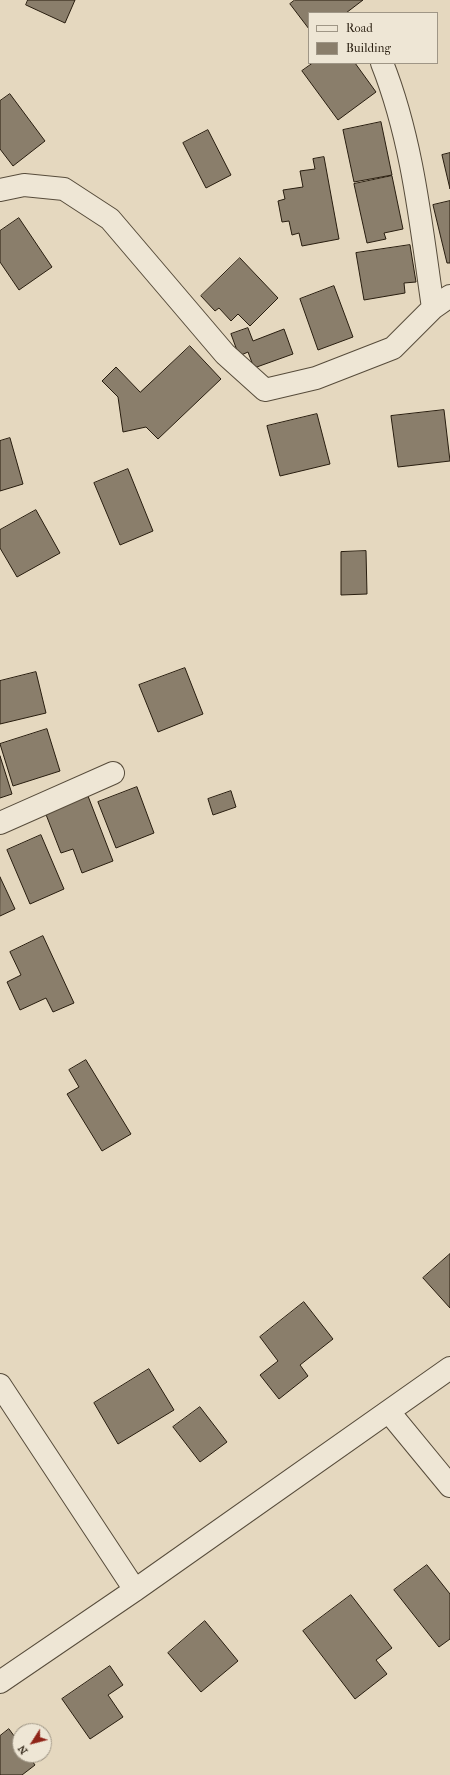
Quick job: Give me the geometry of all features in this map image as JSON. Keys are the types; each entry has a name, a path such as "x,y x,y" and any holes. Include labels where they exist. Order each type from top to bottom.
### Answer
{"street":[{"path":"0,190 24,185 64,189 110,219 225,354 266,390 316,378 394,348 442,302 409,153 390,84 382,64"},
{"path":"0,822 113,773"},
{"path":"0,1682 135,1590 450,1368"},
{"path":"0,1385 135,1590"},
{"path":"389,1412 450,1486"}],"building":[{"path":"28,0 75,0 65,23 26,5"},
{"path":"295,0 363,0 347,12 308,12 308,28 290,4"},
{"path":"312,64 356,64 376,92 338,120 302,71"},
{"path":"10,94 45,141 13,166 0,149 0,101"},
{"path":"381,122 392,175 354,182 343,130"},
{"path":"208,130 231,175 206,188 183,143"},
{"path":"450,153 450,189 442,155"},
{"path":"324,157 339,239 302,246 299,233 292,235 289,221 282,222 278,201 285,199 283,190 303,187 300,171 315,169 313,159"},
{"path":"392,176 403,229 384,233 386,239 367,243 354,184"},
{"path":"450,201 450,263 447,263 433,205"},
{"path":"19,218 52,267 19,290 0,262 0,231"},
{"path":"410,245 416,282 404,283 405,293 364,300 356,253"},
{"path":"240,258 278,298 250,326 238,314 231,321 219,308 215,311 201,296"},
{"path":"334,286 353,337 318,350 300,299"},
{"path":"248,328 253,341 284,329 293,354 254,368 248,352 239,356 231,334"},
{"path":"190,346 221,379 158,439 146,427 123,432 118,397 102,381 116,367 140,392"},
{"path":"444,410 450,461 398,467 391,416"},
{"path":"317,414 330,464 280,476 267,426"},
{"path":"10,438 23,484 0,491 0,441"},
{"path":"128,469 153,531 120,545 94,483"},
{"path":"36,510 60,553 17,577 0,548 0,530"},
{"path":"366,551 367,594 341,595 341,552"},
{"path":"185,668 203,714 158,732 139,685"},
{"path":"36,672 46,713 0,724 0,681"},
{"path":"47,729 60,771 13,786 0,744"},
{"path":"0,756 12,794 0,798"},
{"path":"137,787 154,833 116,848 98,802"},
{"path":"231,791 236,807 213,815 208,799"},
{"path":"88,796 113,861 82,873 73,849 61,853 45,812"},
{"path":"41,835 64,889 30,904 7,850"},
{"path":"0,877 15,909 0,916"},
{"path":"43,936 74,1003 53,1012 46,998 20,1010 7,982 21,975 10,952"},
{"path":"86,1060 131,1134 102,1151 67,1094 79,1087 69,1070"},
{"path":"450,1254 450,1308 423,1278"},
{"path":"304,1302 333,1339 300,1365 308,1376 279,1399 260,1375 278,1361 260,1337"},
{"path":"149,1369 174,1410 118,1444 94,1403"},
{"path":"200,1407 227,1442 200,1462 173,1427"},
{"path":"427,1565 450,1594 450,1639 439,1647 394,1590"},
{"path":"351,1595 392,1648 376,1660 387,1674 355,1699 303,1631"},
{"path":"205,1621 238,1661 201,1692 168,1653"},
{"path":"110,1666 123,1685 108,1695 123,1717 90,1739 62,1699"},
{"path":"9,1729 12,1733 12,1763 34,1763 35,1765 22,1775 0,1775 0,1736"}]}
